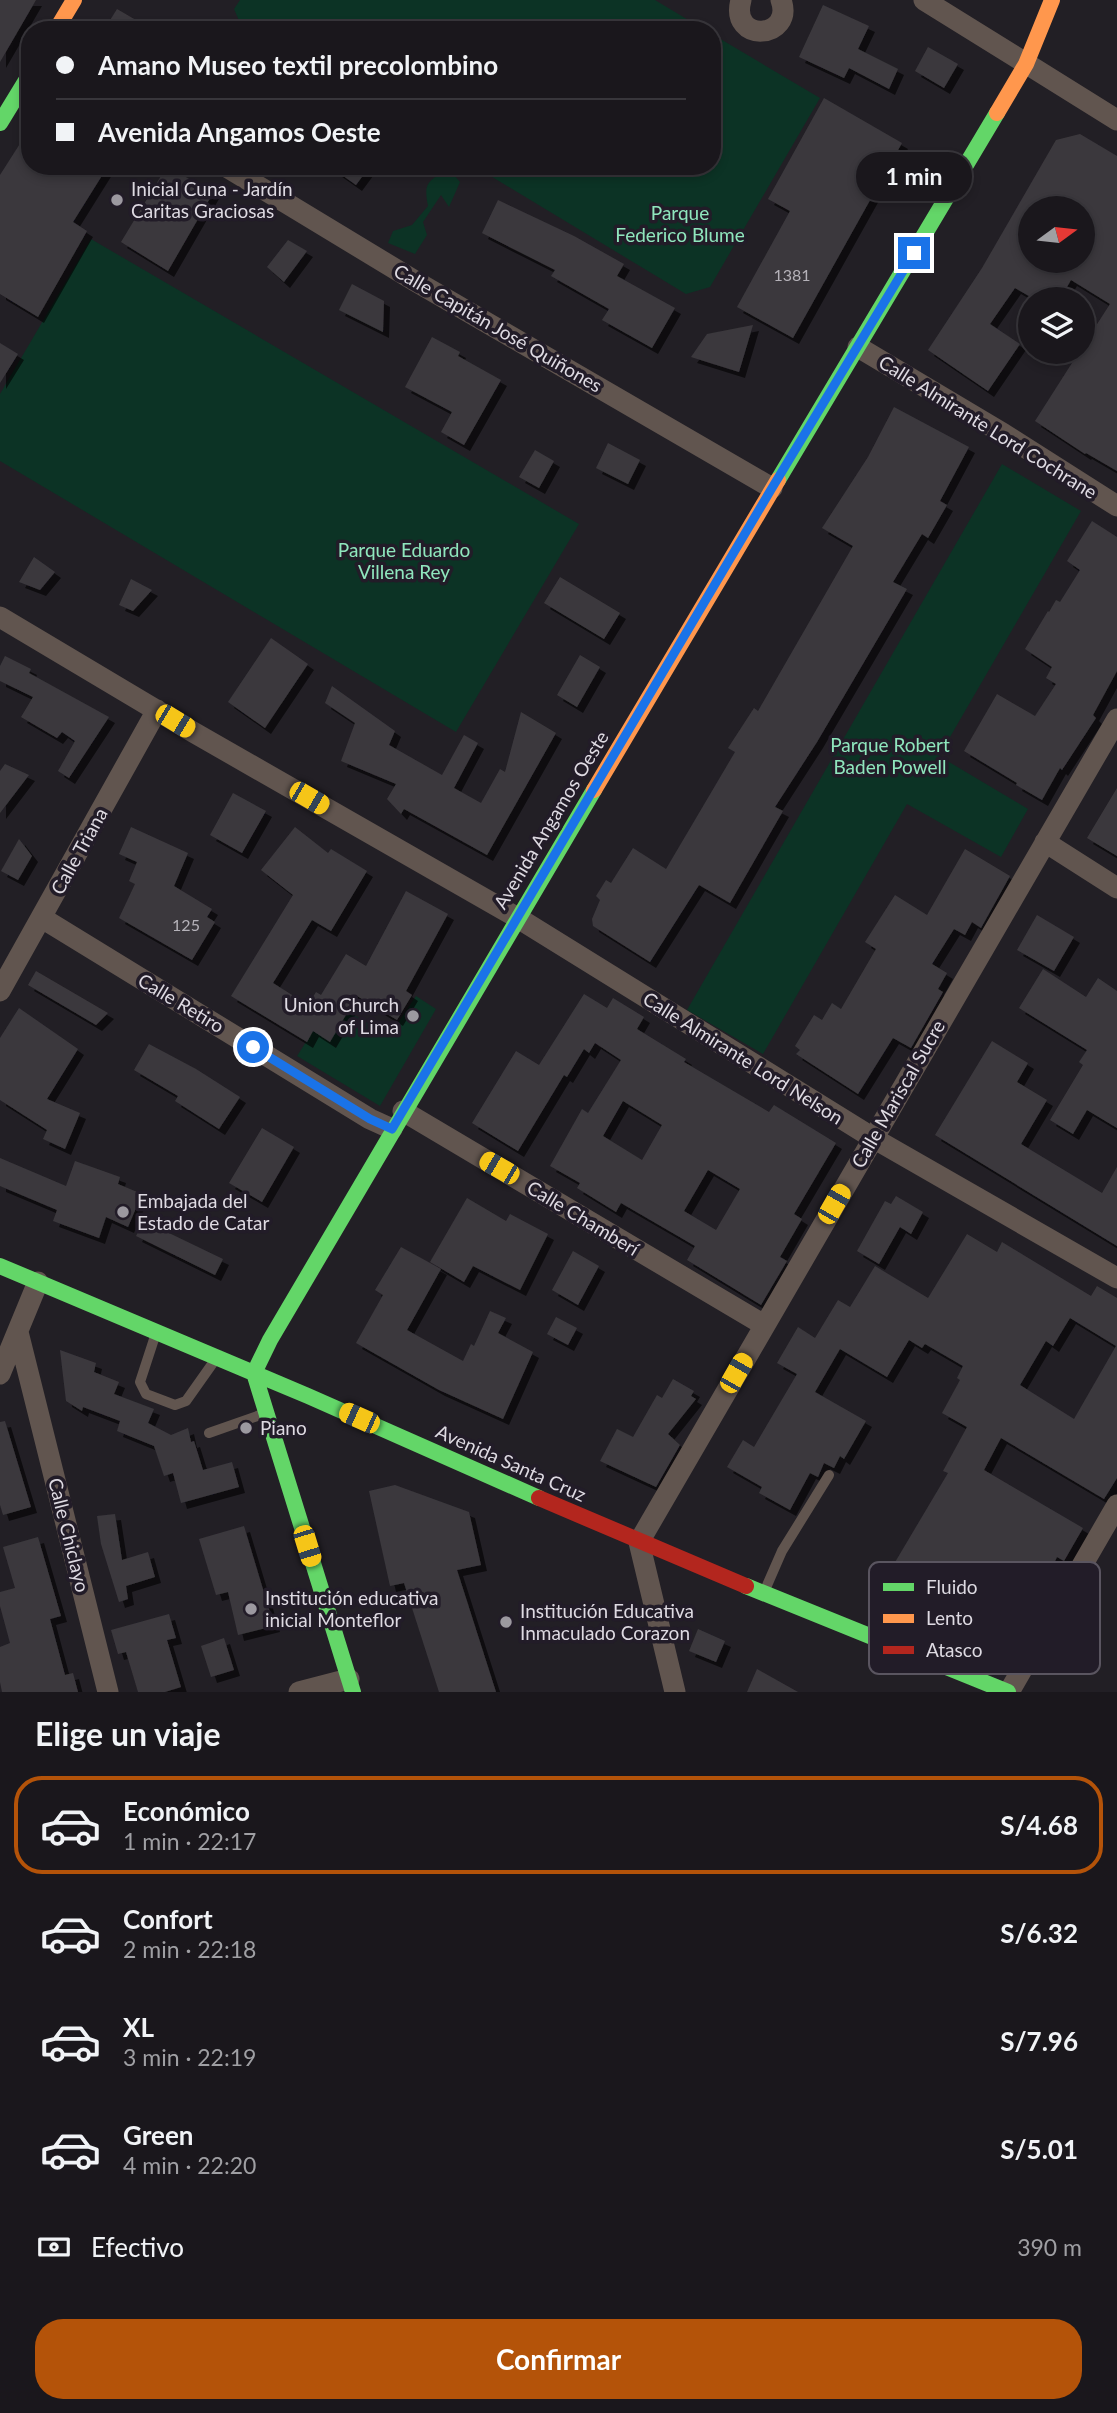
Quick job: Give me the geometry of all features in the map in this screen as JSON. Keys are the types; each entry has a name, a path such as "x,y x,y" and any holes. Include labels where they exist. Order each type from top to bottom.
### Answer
{"street":[{"path":"61,21 74,0"},
{"path":"741,0 739,15 743,22 748,28 763,32 777,26 781,19 781,0"},
{"path":"924,0 1117,120"},
{"name":"Avenida Angamos Oeste","path":"254,1373 270,1340 517,918 1026,64 1052,0"},
{"path":"0,123 21,89"},
{"name":"Calle Capitán José Quiñones","path":"240,175 415,281 772,488"},
{"name":"Calle Almirante Lord Cochrane","path":"858,347 1004,434 1117,506"},
{"name":"Calle Almirante Lord Nelson","path":"0,617 517,918 873,1138 1117,1278"},
{"name":"Calle Triana","path":"0,991 156,710"},
{"name":"Calle Mariscal Sucre","path":"639,1542 1117,719"},
{"path":"1045,842 1117,888"},
{"name":"Calle Retiro","path":"42,918 370,1119 398,1120"},
{"name":"Calle Chamberí","path":"398,1120 764,1325"},
{"name":"Avenida Santa Cruz","path":"0,1266 217,1357 639,1542 869,1635"},
{"path":"1,1370 38,1282"},
{"name":"Calle Chiclayo","path":"18,1332 108,1692"},
{"path":"1,1370 9,1366 21,1369 30,1378"},
{"path":"254,1373 351,1686 299,1692"},
{"path":"1084,1562 1117,1505"},
{"path":"639,1542 675,1692"},
{"name":"Avenida Santa Cruz","path":"964,1674 1009,1692"},
{"path":"1009,1692 1019,1674"}],"lane":[{"path":"156,1333 140,1382 146,1394 156,1398 175,1405 186,1401 217,1357"},
{"path":"209,1433 265,1413"},
{"path":"764,1593 782,1551 829,1475"}],"green space":[{"path":"240,0 655,0 690,21 239,21 234,9"},
{"name":"Parque Federico Blume","path":"721,39 820,98 710,287 686,294 489,175 721,175"},
{"path":"454,175 460,182 449,207 441,195 423,222 427,235 415,254 388,243 393,231 412,225 428,206 427,186 437,176"},
{"name":"Parque Eduardo Villena Rey","path":"91,239 579,524 456,732 0,461 0,394"},
{"name":"Parque Robert Baden Powell","path":"1002,464 1081,511 939,756 1028,809 1001,857 907,804 763,1054 687,1010"},
{"path":"416,996 436,1009 380,1106 297,1056 313,1031 330,1041 348,1012 390,1035"}],"building":[{"path":"0,0 36,0 24,21 21,21 21,26 0,62"},
{"path":"823,5 869,26 858,49 898,69 889,89 849,68 844,78 799,57"},
{"path":"117,9 138,21 110,21"},
{"path":"928,47 958,64 944,88 915,71"},
{"path":"824,98 902,143 793,338 737,307 790,211 768,199"},
{"path":"1080,134 1117,156 1117,471 1085,454 1035,421 1071,364 1095,364 1095,327 1110,304 1095,295 1095,287 1082,287 1071,280 1067,287 1015,288 990,324 1018,343 1018,347 988,391 928,350 982,268 1018,206 1018,273 1096,273 1096,196 1024,196 1056,140"},
{"path":"21,142 21,175 102,175 73,222 87,231 38,317 0,294 0,175"},
{"path":"162,175 182,175 213,193 168,271 121,242"},
{"path":"342,175 363,175 356,185"},
{"path":"498,200 574,236 624,264 617,276 675,308 652,348 602,320 609,309 551,276 555,270 482,233"},
{"path":"288,240 307,251 284,282 267,267"},
{"path":"352,284 384,301 383,332 339,310"},
{"path":"753,325 739,372 691,357 707,334"},
{"path":"432,337 460,352 458,356 501,380 464,445 441,432 452,412 405,387"},
{"path":"0,343 18,354 0,383"},
{"path":"894,407 969,447 940,501 947,505 928,538 922,534 893,582 907,589 817,742 775,807 783,811 730,903 699,885 650,962 593,926 592,919 600,900 596,896 606,880 611,883 633,848 666,869 735,752 728,748 754,708 758,711 853,546 822,528 868,457"},
{"path":"608,443 640,460 628,484 596,468"},
{"path":"535,450 554,461 539,488 519,477"},
{"path":"1092,521 1117,537 1117,671 1093,715 1096,718 1062,770 1060,768 1042,800 964,751 997,694 1035,716 1056,684 1046,678 1052,667 1025,649 1048,611 1056,600 1060,602 1080,570 1067,561"},
{"path":"34,557 55,572 40,590 19,582"},
{"path":"560,577 620,613 604,639 544,603"},
{"path":"131,579 152,590 133,611 119,605"},
{"path":"271,638 308,664 265,728 228,702"},
{"path":"580,655 600,667 577,707 557,695"},
{"path":"5,656 31,669 29,673 109,717 69,778 58,771 75,741 62,732 57,738 21,717 33,697 0,681 0,666"},
{"path":"332,686 395,731 389,745 442,775 464,735 478,743 454,788 481,803 500,769 505,772 521,712 556,733 487,855 404,809 401,814 387,799 396,784 341,761 355,723 325,703"},
{"path":"5,764 29,775 0,813 0,771"},
{"path":"1117,788 1117,856 1087,838"},
{"path":"233,793 266,811 242,853 210,835"},
{"path":"131,827 188,853 174,886 212,909 207,917 215,922 192,960 119,918 135,884 129,881 137,862 119,854"},
{"path":"295,827 328,853 331,849 367,871 331,931 312,920 273,983 308,1005 316,992 321,995 346,954 366,966 406,891 448,914 406,991 412,995 397,1020 357,996 330,1042 313,1031 307,1042 231,996 293,895 261,870"},
{"path":"19,839 32,856 18,880 1,871"},
{"path":"965,849 1010,876 981,928 972,922 965,935 954,929 932,964 947,973 938,989 943,992 911,1048 893,1038 858,1094 796,1054 800,1050 795,1046 814,1015 822,1020 832,1003 841,1009 876,949 865,942 895,895 927,915"},
{"path":"1037,915 1074,937 1054,971 1017,950"},
{"path":"1043,969 1086,997 1098,978 1117,991 1117,1128 1087,1110 1073,1134 1050,1120 1083,1065 1079,1062 1087,1050 1019,1008"},
{"path":"36,971 108,1013 96,1025 28,985"},
{"path":"584,994 607,1008 613,998 644,1017 637,1029 686,1059 684,1062 769,1112 774,1105 836,1143 794,1214 802,1219 780,1257 787,1261 761,1305 687,1260 695,1246 621,1203 616,1212 577,1188 580,1183 550,1166 582,1109 588,1113 621,1060 595,1043 589,1053 584,1049 567,1077 564,1075 518,1151 472,1123 516,1051 539,1065","holes":["623,1101 662,1125 642,1160 603,1136","708,1170 740,1189 716,1230 684,1211"]},
{"path":"19,1008 78,1049 47,1099 80,1113 65,1149 43,1139 47,1130 0,1100 0,1038"},
{"path":"992,1041 1028,1063 1017,1082 1047,1100 1021,1144 1102,1193 1117,1167 1117,1246 935,1135"},
{"path":"149,1044 240,1097 219,1129 175,1101 178,1096 134,1070"},
{"path":"262,1128 294,1147 262,1202 229,1183"},
{"path":"0,1158 66,1186 75,1161 120,1177 118,1184 142,1194 128,1227 106,1217 99,1238 53,1221 57,1210 0,1186"},
{"path":"896,1196 923,1212 911,1234 900,1227 879,1264 857,1251 885,1201 891,1204"},
{"path":"467,1198 506,1221 510,1214 548,1234 520,1290 473,1266 464,1282 430,1262"},
{"path":"144,1221 223,1259 215,1275 136,1236"},
{"path":"967,1234 997,1252 1002,1242 1091,1296 1097,1286 1117,1298 1117,1478 1104,1499 1001,1438 984,1470 1083,1528 1064,1561 1057,1557 1055,1562 895,1562 948,1473 943,1471 967,1427 942,1413 960,1380 957,1378 963,1366 925,1344 922,1348 909,1340 887,1377 840,1349 815,1392 866,1421 844,1459 840,1456 834,1468 824,1463 818,1477 810,1473 790,1510 759,1493 762,1487 727,1467 743,1440 754,1447 797,1374 777,1363 798,1327 815,1338 838,1300 850,1307 875,1266 928,1298","holes":["1070,1318 1116,1346 1074,1419 1020,1385 1046,1341 1053,1346"]},
{"path":"401,1247 441,1269 407,1330 463,1361 471,1344 474,1346 490,1311 506,1318 498,1333 533,1352 503,1419 439,1390 356,1343 383,1295 375,1290"},
{"path":"573,1251 599,1266 578,1305 552,1290"},
{"path":"556,1317 577,1328 568,1345 547,1334"},
{"path":"60,1350 96,1363 94,1372 119,1382 114,1394 154,1409 148,1423 171,1435 188,1428 203,1470 232,1462 239,1487 181,1503 173,1473 164,1476 154,1446 117,1431 120,1421 83,1407 82,1411 66,1401"},
{"path":"673,1379 694,1391 691,1396 696,1399 668,1434 680,1445 656,1487 600,1461 617,1429 633,1437 657,1395 662,1398"},
{"path":"5,1421 31,1507 3,1515 0,1505 0,1422"},
{"path":"395,1485 469,1512 481,1565 457,1570 496,1692 439,1692 404,1583 390,1586 369,1491"},
{"path":"115,1514 122,1560 148,1552 155,1577 126,1586 128,1599 119,1602 101,1544 97,1516"},
{"path":"244,1526 274,1626 238,1635 228,1592 216,1595 199,1539"},
{"path":"38,1537 61,1616 50,1619 65,1675 73,1673 78,1692 2,1692 0,1647 10,1643 0,1606 0,1592 15,1588 3,1547"},
{"path":"169,1614 176,1638 167,1640 181,1687 165,1692 138,1692 126,1652 118,1654 111,1630"},
{"path":"698,1629 725,1641 716,1662 689,1651"},
{"path":"224,1638 234,1670 211,1677 201,1646"},
{"path":"757,1669 798,1692 747,1692"}],"traffic: fast":[{"path":"0,123 21,89"},
{"path":"778,480 997,113"},
{"path":"254,1373 270,1340 594,790"},
{"path":"0,1266 308,1396 539,1498"},
{"path":"254,1373 353,1692"},
{"path":"746,1586 869,1636"},
{"path":"964,1674 1008,1692"}],"traffic: slow":[{"path":"61,21 74,0"},
{"path":"997,113 1026,64 1052,0"},
{"path":"594,790 778,480"}],"traffic: jam":[{"path":"539,1498 746,1586"}],"place":[{"name":"Inicial Cuna - Jardín Caritas Graciosas","path":"117,200"},
{"name":"Union Church of Lima","path":"413,1016"},
{"name":"Embajada del Estado de Catar","path":"123,1212"},
{"name":"Piano","path":"246,1428"},
{"name":"Institución educativa inicial Monteflor","path":"251,1609"},
{"name":"Institución Educativa Inmaculado Corazon","path":"506,1622"}],"route":[{"path":"253,1047 370,1119 392,1129 914,253"}]}
